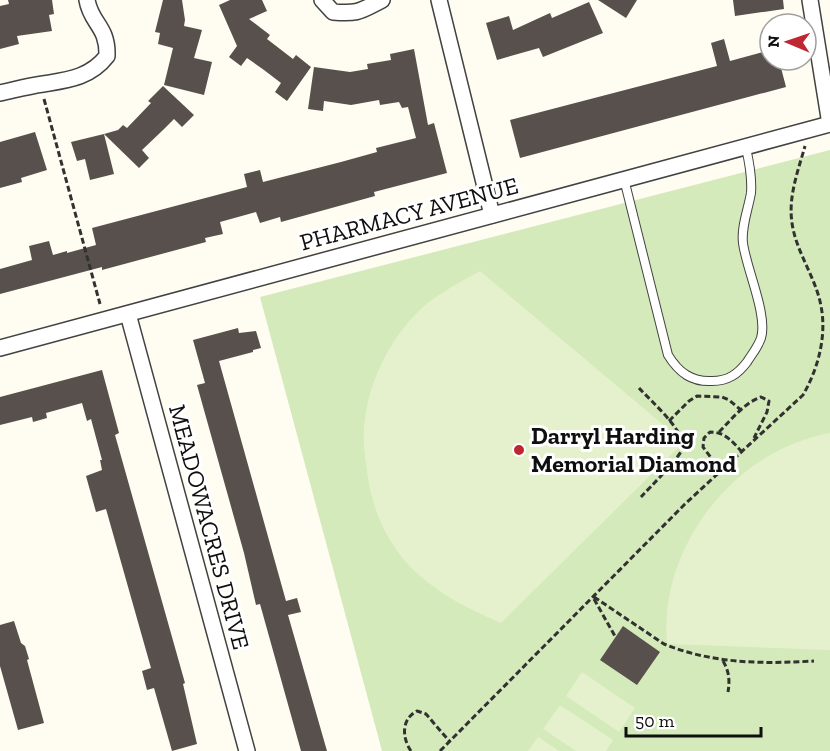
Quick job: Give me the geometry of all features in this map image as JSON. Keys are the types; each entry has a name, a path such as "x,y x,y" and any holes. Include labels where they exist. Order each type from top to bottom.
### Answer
{"street":[{"path":"0,93 81,77 101,64 106,56 105,35 88,11 87,0"},
{"path":"322,0 333,12 349,13 363,11 382,0"},
{"path":"439,0 492,215"},
{"path":"810,0 830,124"},
{"name":"PHARMACY AVENUE","path":"0,348 830,124"},
{"name":"MEADOWACRES DRIVE","path":"128,314 247,751"}],"lane":[{"path":"624,179 668,355 675,366 690,378 700,381 719,381 731,377 740,370 757,348 762,335 760,314 743,243 743,228 751,191 746,148"}],"path":[{"path":"40,85 105,320"},
{"path":"440,751 685,504 803,395 811,381 823,331 821,305 797,244 791,221 793,189 810,130"},
{"path":"639,388 682,436 683,448 641,497"},
{"path":"669,421 697,396 722,397 741,410"},
{"path":"719,432 754,399 761,397 769,401 767,412 752,443"},
{"path":"721,471 703,447 704,438 710,432 719,432 727,436 742,452"},
{"path":"594,597 616,638"},
{"path":"594,597 664,644 677,649 723,661 779,663 814,661"},
{"path":"723,661 730,682 728,692"},
{"path":"411,751 404,737 405,724 411,714 417,711 426,714 450,741"}],"green space":[{"path":"830,150 830,751 382,751 260,297"},
{"name":"Darryl Harding Memorial Diamond","path":"480,271 679,438 679,447 501,623 468,608 438,590 419,575 400,555 379,519 368,479 364,448 366,411 370,394 376,376 393,343 416,314 429,302"},
{"path":"830,433 830,650 667,644 667,608 675,573 689,540 709,509 734,482 763,460 795,443"},
{"path":"582,672 635,708 619,732 566,696"},
{"path":"560,705 613,740 606,751 576,751 543,729"},
{"path":"538,737 559,751 528,751"}],"building":[{"path":"8,0 52,0 54,14 49,15 52,31 17,36 19,44 0,49 0,6 9,4"},
{"path":"163,0 182,0 184,26 202,30 194,58 212,62 204,95 164,85 173,48 158,44 160,33 155,32"},
{"path":"230,0 262,0 267,11 249,19 270,35 267,39 293,59 296,55 311,67 287,101 275,92 281,83 264,70 247,58 241,66 229,57 237,46 219,5"},
{"path":"598,0 637,0 626,18"},
{"path":"733,0 783,0 784,9 735,16"},
{"path":"589,2 603,33 543,57 539,48 497,60 486,23 509,16 513,30 550,13 552,18"},
{"path":"724,39 730,61 758,53 758,72 782,72 786,87 520,158 510,120 717,66 711,43"},
{"path":"414,49 428,125 434,123 447,173 374,192 375,196 281,222 280,217 260,223 256,212 220,222 223,234 205,238 206,242 0,294 0,269 32,260 29,246 49,241 53,255 96,245 92,228 247,187 244,174 260,170 263,182 377,152 376,148 416,138 408,107 402,108 399,102 380,105 379,100 351,105 324,101 323,111 308,109 314,67 350,72 368,69 367,64 391,60 390,54"},
{"path":"163,86 194,115 182,127 174,119 142,150 149,158 139,168 104,134 118,130 123,125 127,128 151,103 148,101"},
{"path":"35,132 47,170 21,178 22,182 0,188 0,142"},
{"path":"104,134 114,174 90,180 85,159 77,161 71,142"},
{"path":"238,328 239,333 256,331 261,348 219,361 286,601 297,598 301,612 288,615 327,751 301,751 260,604 256,605 244,553 197,385 205,383 193,340"},
{"path":"102,370 119,433 115,435 185,683 183,684 197,744 172,751 154,688 147,690 142,671 151,668 106,509 96,512 86,476 102,470 100,460 102,460 91,419 87,421 82,403 46,413 47,418 33,422 32,417 0,425 0,397"},
{"path":"14,621 29,659 27,660 44,723 18,730 0,666 0,625"},
{"path":"623,626 660,652 637,685 600,660"}],"place":[{"name":"Darryl Harding Memorial Diamond","path":"519,450"}]}
